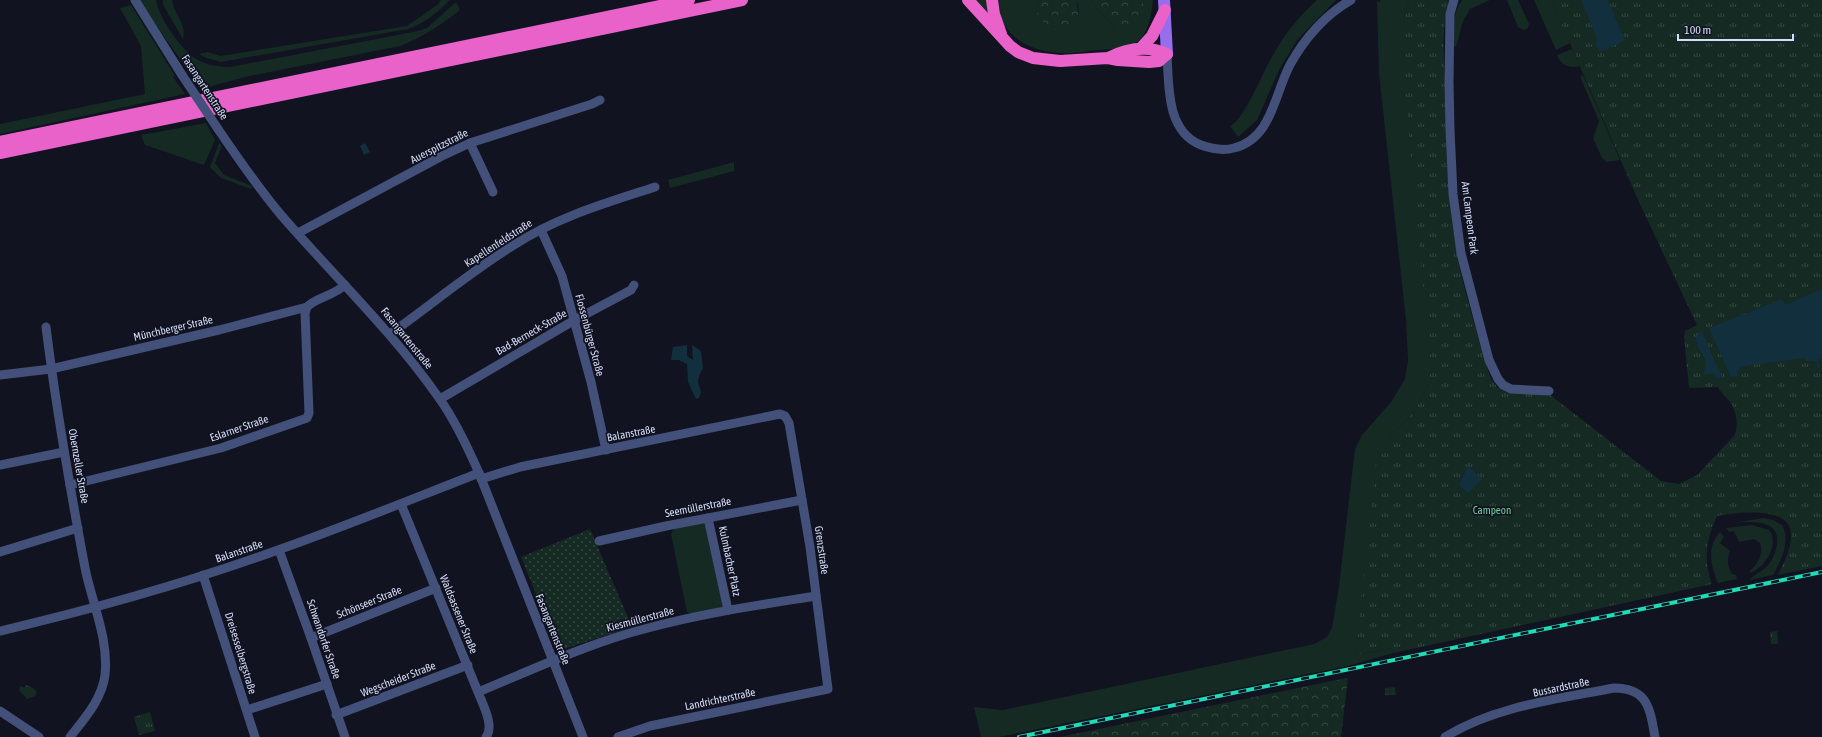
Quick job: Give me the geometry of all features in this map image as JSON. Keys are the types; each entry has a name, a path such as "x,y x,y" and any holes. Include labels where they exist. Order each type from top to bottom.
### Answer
{"highway":[{"path":"0,142 689,0"},
{"path":"0,153 742,0"},
{"path":"968,0 1018,52 1039,60 1060,61 1108,58 1118,60 1159,61 1167,54 1153,48 1141,48 1118,53 1108,58"},
{"path":"992,0 994,14 1002,37"},
{"path":"1141,48 1152,36 1164,5"}],"main road":[{"path":"1164,5 1167,54"}],"street":[{"name":"Fasangartenstraße","path":"135,0 182,75 255,182 298,234 390,334 440,399 467,447 480,476 583,737"},
{"path":"1167,54 1172,107 1180,128 1194,142 1212,149 1222,150 1239,147 1252,139 1264,127 1273,110 1290,64 1300,48 1324,21 1351,0"},
{"name":"Am Campeon Park","path":"1454,0 1450,14 1450,123 1453,194 1461,253 1490,360 1498,379 1503,385 1511,389 1549,391"},
{"name":"Auerspitzstraße","path":"298,234 442,156 470,143 592,104 600,100"},
{"path":"470,143 493,192"},
{"name":"Kapellenfeldstraße","path":"390,334 514,244 587,209 655,187"},
{"name":"Flossenbürger Straße","path":"541,230 562,276 573,321 591,382 606,450"},
{"name":"Münchberger Straße","path":"0,375 51,368 219,330 307,307 310,303 331,295 345,285"},
{"name":"Bad-Berneck-Straße","path":"440,399 573,321 631,290 634,285"},
{"name":"Eslarner Straße","path":"70,486 221,448 306,418 309,413 305,313 307,307"},
{"name":"Obernzeller Straße","path":"46,327 70,486 90,594 100,621 105,659 105,677 99,696 70,737"},
{"name":"Balanstraße","path":"0,631 96,608 203,575 279,550 480,476 780,414 785,416"},
{"name":"Grenzstraße","path":"785,416 789,423 802,500 828,689"},
{"path":"0,465 64,452"},
{"name":"Seemüllerstraße","path":"599,541 802,500"},
{"name":"Waldsassener Straße","path":"401,504 468,665 488,723 487,736"},
{"name":"Kulmbacher Platz","path":"708,518 728,610"},
{"path":"0,552 78,528"},
{"name":"Schwandorfer Straße","path":"279,550 345,737"},
{"name":"Dreisesselbergstraße","path":"203,575 256,737"},
{"name":"Schönseer Straße","path":"311,638 436,588"},
{"name":"Kiesmüllerstraße","path":"478,692 578,650 649,628 728,610 816,596"},
{"name":"Wegscheider Straße","path":"336,715 468,665"},
{"path":"247,710 327,684"},
{"name":"Bussardstraße","path":"1445,737 1486,718 1512,710 1614,688 1625,688 1632,690 1639,694 1646,702 1650,711 1656,737"},
{"name":"Landrichterstraße","path":"618,737 650,726 828,689"},
{"path":"0,711 39,737"}],"green space":[{"path":"139,0 156,0 161,15 171,32 189,54 207,64 225,67 418,31 427,28 456,2 460,10 432,30 400,46 245,77 201,89 156,25 147,15"},
{"path":"163,0 172,0 182,24 184,33 183,39 163,5"},
{"path":"441,0 450,0 420,24 408,29 221,62 206,58 199,54 208,52 220,56 407,26 437,5"},
{"path":"976,0 988,0 990,19"},
{"path":"999,0 1037,0 1041,5 1079,18 1078,0 1090,0 1116,30 1143,12 1143,0 1153,0 1147,28 1145,33 1137,42 1129,46 1118,48 1066,53 1050,52 1018,40 1004,23 1000,13"},
{"path":"1037,0 1078,0 1077,5 1079,18 1067,32 1047,28 1037,13 1041,5"},
{"path":"1090,0 1143,0 1143,12 1125,29 1116,30"},
{"path":"1317,0 1336,0 1298,39 1280,68 1257,120 1238,137 1230,126 1236,122 1248,105 1269,62 1282,40 1298,19"},
{"path":"1380,0 1409,0 1403,23 1430,357 1430,381 1423,396 1411,415 1385,443 1355,655 1391,648 1393,653 1348,666 999,737 981,737 974,707 1003,710 1314,644 1327,637 1332,628 1339,586 1355,449 1362,435 1391,402 1405,379 1408,360 1406,320 1379,73 1377,2 1380,2"},
{"name":"Campeon","path":"1409,0 1449,0 1445,21 1444,55 1447,150 1451,211 1462,280 1491,379 1498,388 1506,391 1549,394 1661,481 1679,484 1697,475 1734,436 1737,426 1735,411 1718,387 1689,388 1684,336 1685,331 1697,325 1639,202 1551,0 1822,0 1822,566 1778,575 1787,555 1791,539 1788,524 1781,518 1760,513 1736,513 1717,516 1710,533 1707,550 1707,567 1712,584 1393,653 1391,648 1355,655 1376,462 1385,443 1411,415 1423,396 1430,381 1430,357 1401,51 1403,23"},
{"path":"1462,0 1490,0 1470,9 1463,21 1456,47 1453,45 1454,21"},
{"path":"1507,0 1518,0 1529,24 1528,28 1524,30 1518,27"},
{"path":"1534,0 1551,0 1570,43 1556,50"},
{"path":"131,5 175,76 173,77 185,94 0,134 0,124 145,94 141,46 120,8"},
{"path":"1572,49 1580,66 1572,67 1563,64 1557,55"},
{"path":"1583,75 1620,160 1607,162 1602,158 1593,138 1599,121 1581,79 1581,76"},
{"path":"206,123 215,140 204,165 145,145 141,135"},
{"path":"219,143 222,146 215,163 224,175 252,186 251,189 221,178 210,167"},
{"path":"734,162 734,171 670,188 668,180"},
{"path":"1763,518 1773,520 1782,525 1786,538 1784,551 1773,575 1750,580 1770,562 1776,549 1777,536 1774,530 1763,523 1733,523"},
{"path":"702,521 707,524 723,607 692,614 687,612 671,534 675,527"},
{"path":"1752,525 1769,530 1773,542 1766,561 1750,573 1761,555 1760,543 1754,539 1739,542 1734,531 1729,532 1726,528"},
{"path":"590,529 632,627 561,650 558,648 521,557"},
{"path":"1720,532 1724,537 1720,543 1730,551 1728,560 1729,568 1732,574 1736,575 1737,579 1718,583 1713,570 1711,550"},
{"path":"1777,631 1778,644 1771,644 1770,632"},
{"path":"1346,678 1348,678 1341,737 1060,737"},
{"path":"26,685 33,688 37,692 35,696 27,699 19,690 21,686 24,688"},
{"path":"1395,687 1396,695 1385,695 1385,688"},
{"path":"150,712 155,731 139,735 134,717"}],"water":[{"path":"1581,0 1608,0 1625,41 1599,52 1596,44 1597,39"},
{"path":"365,143 370,152 364,155 360,146"},
{"path":"1822,289 1822,358 1819,359 1818,364 1816,361 1806,361 1804,358 1739,367 1737,376 1731,377 1709,328 1782,299 1785,305"},
{"path":"1701,330 1723,379 1715,377 1714,373 1704,375 1706,361 1696,342 1696,338"},
{"path":"687,345 687,356 693,360 692,345 701,351 703,368 698,382 701,392 699,398 696,399 688,382 687,364 679,360 671,360 673,347"},
{"path":"1468,466 1482,479 1468,493 1459,485"}],"railway":[{"path":"1019,737 1822,572"}]}
